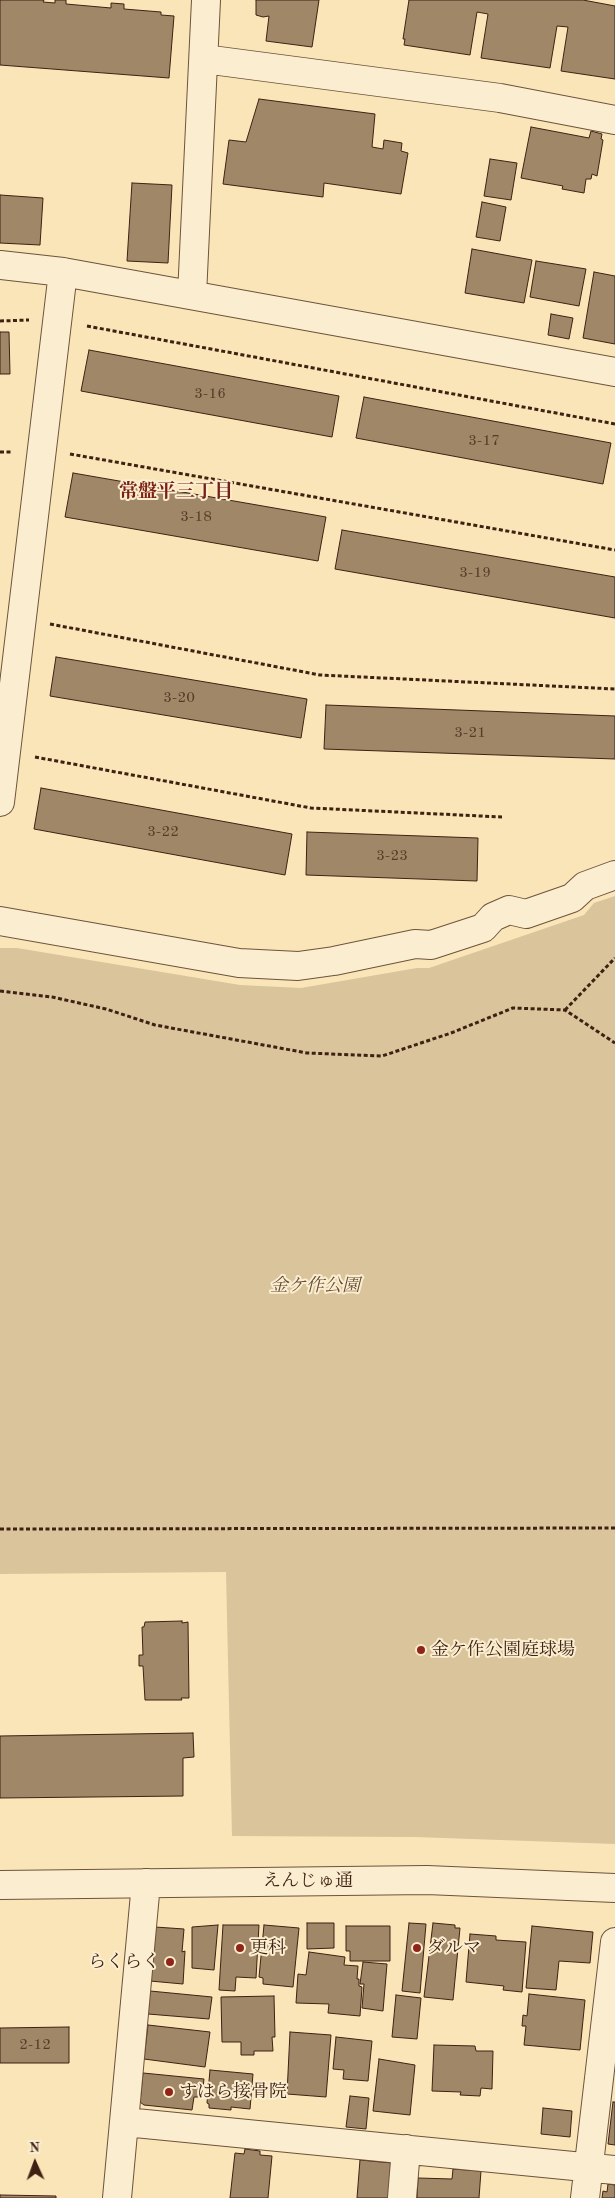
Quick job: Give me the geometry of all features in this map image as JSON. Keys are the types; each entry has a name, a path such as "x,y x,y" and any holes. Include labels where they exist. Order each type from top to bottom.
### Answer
{"street":[{"path":"192,295 206,0"},
{"path":"204,58 500,98 615,120"},
{"path":"0,265 62,272 615,372"},
{"path":"0,802 62,272"},
{"path":"0,921 239,963 298,966 334,961 415,944 431,945 483,928 493,917 510,910 526,914 572,898 585,886 615,875"},
{"name":"えんじゅ通","path":"0,1885 428,1880 615,1888"},
{"path":"117,2198 146,1883"},
{"path":"585,2198 602,2169 615,1942"},
{"path":"125,2122 602,2169"},
{"path":"402,2198 406,2149"}],"path":[{"path":"0,321 57,321 615,424"},
{"path":"0,452 57,452 615,550"},
{"path":"22,619 320,675 615,689"},
{"path":"6,752 311,808 502,817"},
{"path":"565,1010 615,958"},
{"path":"0,991 52,997 106,1009 155,1025 307,1052 382,1056 451,1033 513,1008 565,1010 615,1042"},
{"path":"0,1529 615,1528"}],"green space":[{"name":"金ケ作公園","path":"615,896 615,1844 415,1837 232,1836 226,1572 0,1574 0,948 17,948 240,985 301,988 417,968 429,968 584,915 594,903"}],"building":[{"path":"0,0 44,0 43,2 55,3 55,0 66,0 66,4 111,8 111,3 124,4 124,9 161,12 161,15 174,16 169,78 0,65"},
{"path":"256,0 319,0 312,47 266,41 269,16 256,15"},
{"path":"409,0 583,0 615,6 615,79 561,71 568,27 557,26 550,68 481,58 488,14 477,12 470,55 404,45 405,39 403,39"},
{"path":"259,99 375,114 372,147 383,149 384,140 402,143 401,151 408,153 401,194 324,183 323,197 223,184 229,140 246,142"},
{"path":"531,127 589,138 591,131 602,134 601,139 603,140 597,176 592,174 591,179 586,179 584,193 562,189 563,186 521,178"},
{"path":"490,159 517,163 511,200 484,196"},
{"path":"132,183 172,185 168,263 127,261"},
{"path":"0,195 43,198 40,245 0,243"},
{"path":"482,202 506,207 500,241 476,237"},
{"path":"472,249 532,260 524,303 465,293"},
{"path":"536,261 586,269 579,306 530,297"},
{"path":"594,272 615,276 615,344 583,338"},
{"path":"551,314 573,318 569,339 548,335"},
{"path":"0,332 9,332 10,374 0,374"},
{"path":"89,350 339,396 332,437 81,391"},
{"path":"364,397 611,443 603,484 356,438"},
{"path":"73,473 326,517 318,561 65,517"},
{"path":"342,530 615,577 615,618 335,569"},
{"path":"56,657 307,699 301,738 50,696"},
{"path":"326,705 615,716 615,759 324,749"},
{"path":"41,788 292,834 285,875 34,829"},
{"path":"307,832 478,838 477,881 306,875"},
{"path":"182,1621 182,1623 188,1622 189,1698 181,1698 182,1700 145,1700 143,1666 139,1666 139,1655 143,1655 142,1627 144,1627 145,1622"},
{"path":"193,1733 194,1757 183,1758 183,1796 0,1798 0,1736"},
{"path":"307,1923 334,1923 334,1948 307,1949"},
{"path":"409,1923 426,1924 420,1993 402,1991"},
{"path":"433,1923 455,1925 455,1928 460,1928 453,2000 424,1997"},
{"path":"218,1925 214,1970 192,1968 192,1927"},
{"path":"223,1925 259,1925 256,1978 236,1977 235,1991 219,1990"},
{"path":"264,1925 299,1928 293,1987 263,1984 263,1978 259,1977"},
{"path":"346,1926 390,1926 390,1961 350,1961 350,1951 346,1951"},
{"path":"532,1926 593,1932 590,1963 559,1961 556,1990 526,1988"},
{"path":"155,1927 184,1929 182,1952 185,1951 183,1984 150,1981"},
{"path":"470,1934 496,1936 496,1940 526,1942 522,1992 503,1990 504,1986 466,1982"},
{"path":"309,1952 345,1957 344,1965 358,1966 357,1979 359,1979 359,1986 362,1987 360,2016 328,2013 329,2004 296,2003 298,1974 306,1975"},
{"path":"363,1962 387,1964 383,2011 362,2008 364,1984 360,1984"},
{"path":"150,1991 212,1997 209,2019 148,2014"},
{"path":"529,1994 585,2000 580,2050 524,2045 526,2026 522,2026 523,2015 527,2016"},
{"path":"396,1995 421,1998 417,2039 392,2037"},
{"path":"274,1996 275,2037 272,2037 273,2051 254,2051 254,2055 241,2055 241,2042 222,2042 221,1997"},
{"path":"148,2025 210,2032 205,2067 144,2059"},
{"path":"69,2027 69,2063 0,2063 0,2028"},
{"path":"290,2032 331,2035 326,2097 287,2094"},
{"path":"336,2037 372,2041 368,2081 343,2079 344,2070 333,2069"},
{"path":"434,2045 475,2046 476,2051 493,2051 492,2089 481,2088 480,2096 460,2095 461,2092 432,2091"},
{"path":"379,2059 415,2065 410,2115 373,2111"},
{"path":"210,2070 253,2074 250,2109 231,2107 231,2110 209,2108 207,2103"},
{"path":"143,2073 204,2079 202,2097 194,2097 192,2110 144,2105 140,2102"},
{"path":"350,2096 369,2098 366,2129 346,2127"},
{"path":"613,2102 615,2102 615,2145 608,2144"},
{"path":"543,2108 572,2111 570,2137 541,2134"},
{"path":"245,2149 260,2151 260,2155 272,2156 268,2198 230,2198 235,2153 244,2154"},
{"path":"360,2160 392,2163 389,2198 357,2198"},
{"path":"453,2169 481,2171 479,2198 417,2198 418,2178 452,2179"},
{"path":"608,2184 615,2185 615,2198 602,2198 603,2191 607,2192"},
{"path":"0,2195 56,2196 56,2198 0,2198"}],"place":[{"name":"金ケ作公園庭球場","path":"421,1650"},
{"name":"更科","path":"240,1948"},
{"name":"ダルマ","path":"417,1948"},
{"name":"らくらく","path":"170,1962"},
{"name":"すはら接骨院","path":"169,2092"}],"district":[{"name":"常盤平三丁目","path":"176,492"}]}
